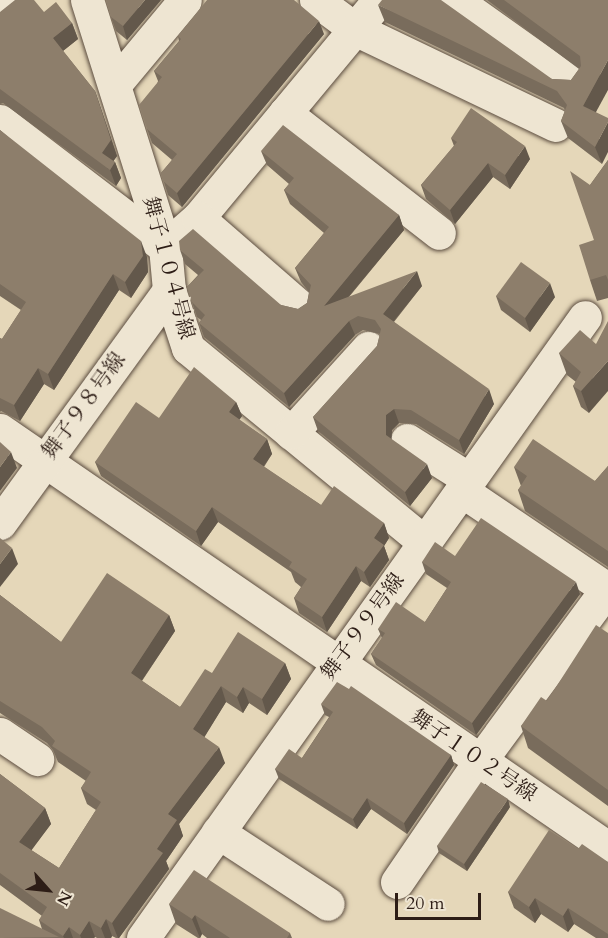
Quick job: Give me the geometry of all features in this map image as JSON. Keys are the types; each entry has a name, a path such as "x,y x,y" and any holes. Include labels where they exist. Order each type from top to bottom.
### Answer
{"street":[{"path":"0,11 11,0"},
{"name":"舞子１０４号線","path":"87,0 165,247 169,290 188,348 424,542"},
{"path":"115,84 185,0"},
{"path":"316,0 355,29 555,125"},
{"path":"0,121 165,247 198,218 380,0"},
{"path":"455,0 569,81"},
{"path":"285,113 440,233"},
{"path":"198,218 298,305"},
{"name":"舞子９８号線","path":"0,523 169,290"},
{"name":"舞子９９号線","path":"143,938 585,317"},
{"path":"291,433 368,348"},
{"name":"舞子１０２号線","path":"0,430 608,848"},
{"path":"397,882 604,579 465,484 407,440"},
{"path":"0,734 37,759"},
{"path":"218,832 327,904"}],"building":[{"path":"15,0 34,0 44,12 56,2 72,23 53,38 95,91 111,140 102,153 115,162 110,170 0,89 0,12"},
{"path":"106,0 145,0 123,26 111,17"},
{"path":"207,0 294,0 319,21 177,193 163,181 161,173 177,154 147,129 139,105 162,77 154,71 181,39 178,36"},
{"path":"382,0 441,0 552,79 571,80 581,66 580,56 504,0 608,0 608,60 583,106 608,118 595,147 561,121 567,105 557,91 378,5"},
{"path":"471,108 525,146 505,175 488,163 450,210 421,185 457,142 451,138"},
{"path":"283,125 399,215 324,306 417,271 383,314 489,389 459,440 411,410 394,409 386,415 386,435 427,464 405,492 313,417 377,346 381,329 375,320 358,316 349,321 284,393 199,323 205,315 192,302 187,287 204,270 180,250 179,241 193,229 281,305 298,309 307,303 311,285 295,268 329,227 284,190 294,178 261,151"},
{"path":"0,130 141,241 143,256 125,282 113,274 48,374 38,368 14,405 0,398 0,338 2,339 26,302 0,284"},
{"path":"608,160 608,280 606,275 590,280 579,245 594,240 570,171 590,185"},
{"path":"521,262 550,283 525,318 496,296"},
{"path":"608,321 608,361 581,391 573,386 581,372 559,353 580,330 596,344"},
{"path":"194,367 236,402 229,412 267,439 253,459 321,505 334,486 384,523 374,538 384,545 364,572 356,566 322,617 294,598 307,579 289,567 292,562 212,507 196,531 95,462 136,402 159,418"},
{"path":"533,439 595,481 608,466 608,551 518,490 527,476 514,467"},
{"path":"0,442 11,452 0,467"},
{"path":"481,518 576,582 472,723 371,654 385,633 378,629 396,602 425,622 451,582 422,562 435,542 455,556"},
{"path":"0,538 12,548 0,564"},
{"path":"107,573 169,615 131,673 180,707 205,669 212,673 238,632 285,663 262,699 243,687 237,697 221,686 193,729 219,747 168,814 177,820 157,849 163,853 112,923 106,919 101,928 89,921 80,935 69,927 63,936 39,920 47,907 0,873 0,774 45,808 19,842 59,868 101,802 81,788 91,772 52,746 55,741 42,727 0,701 0,595 61,642"},
{"path":"596,625 608,633 608,790 521,726 541,697 547,701"},
{"path":"337,682 349,689 351,686 451,755 404,823 367,798 353,819 275,769 289,749 302,758 333,712 321,704"},
{"path":"481,782 508,799 464,864 437,846"},
{"path":"549,830 578,849 582,844 608,862 608,934 568,908 563,916 535,898 529,907 508,892"},
{"path":"194,870 290,933 287,938 230,938 195,915 192,919 169,904"},
{"path":"0,908 59,937 0,938"}]}
